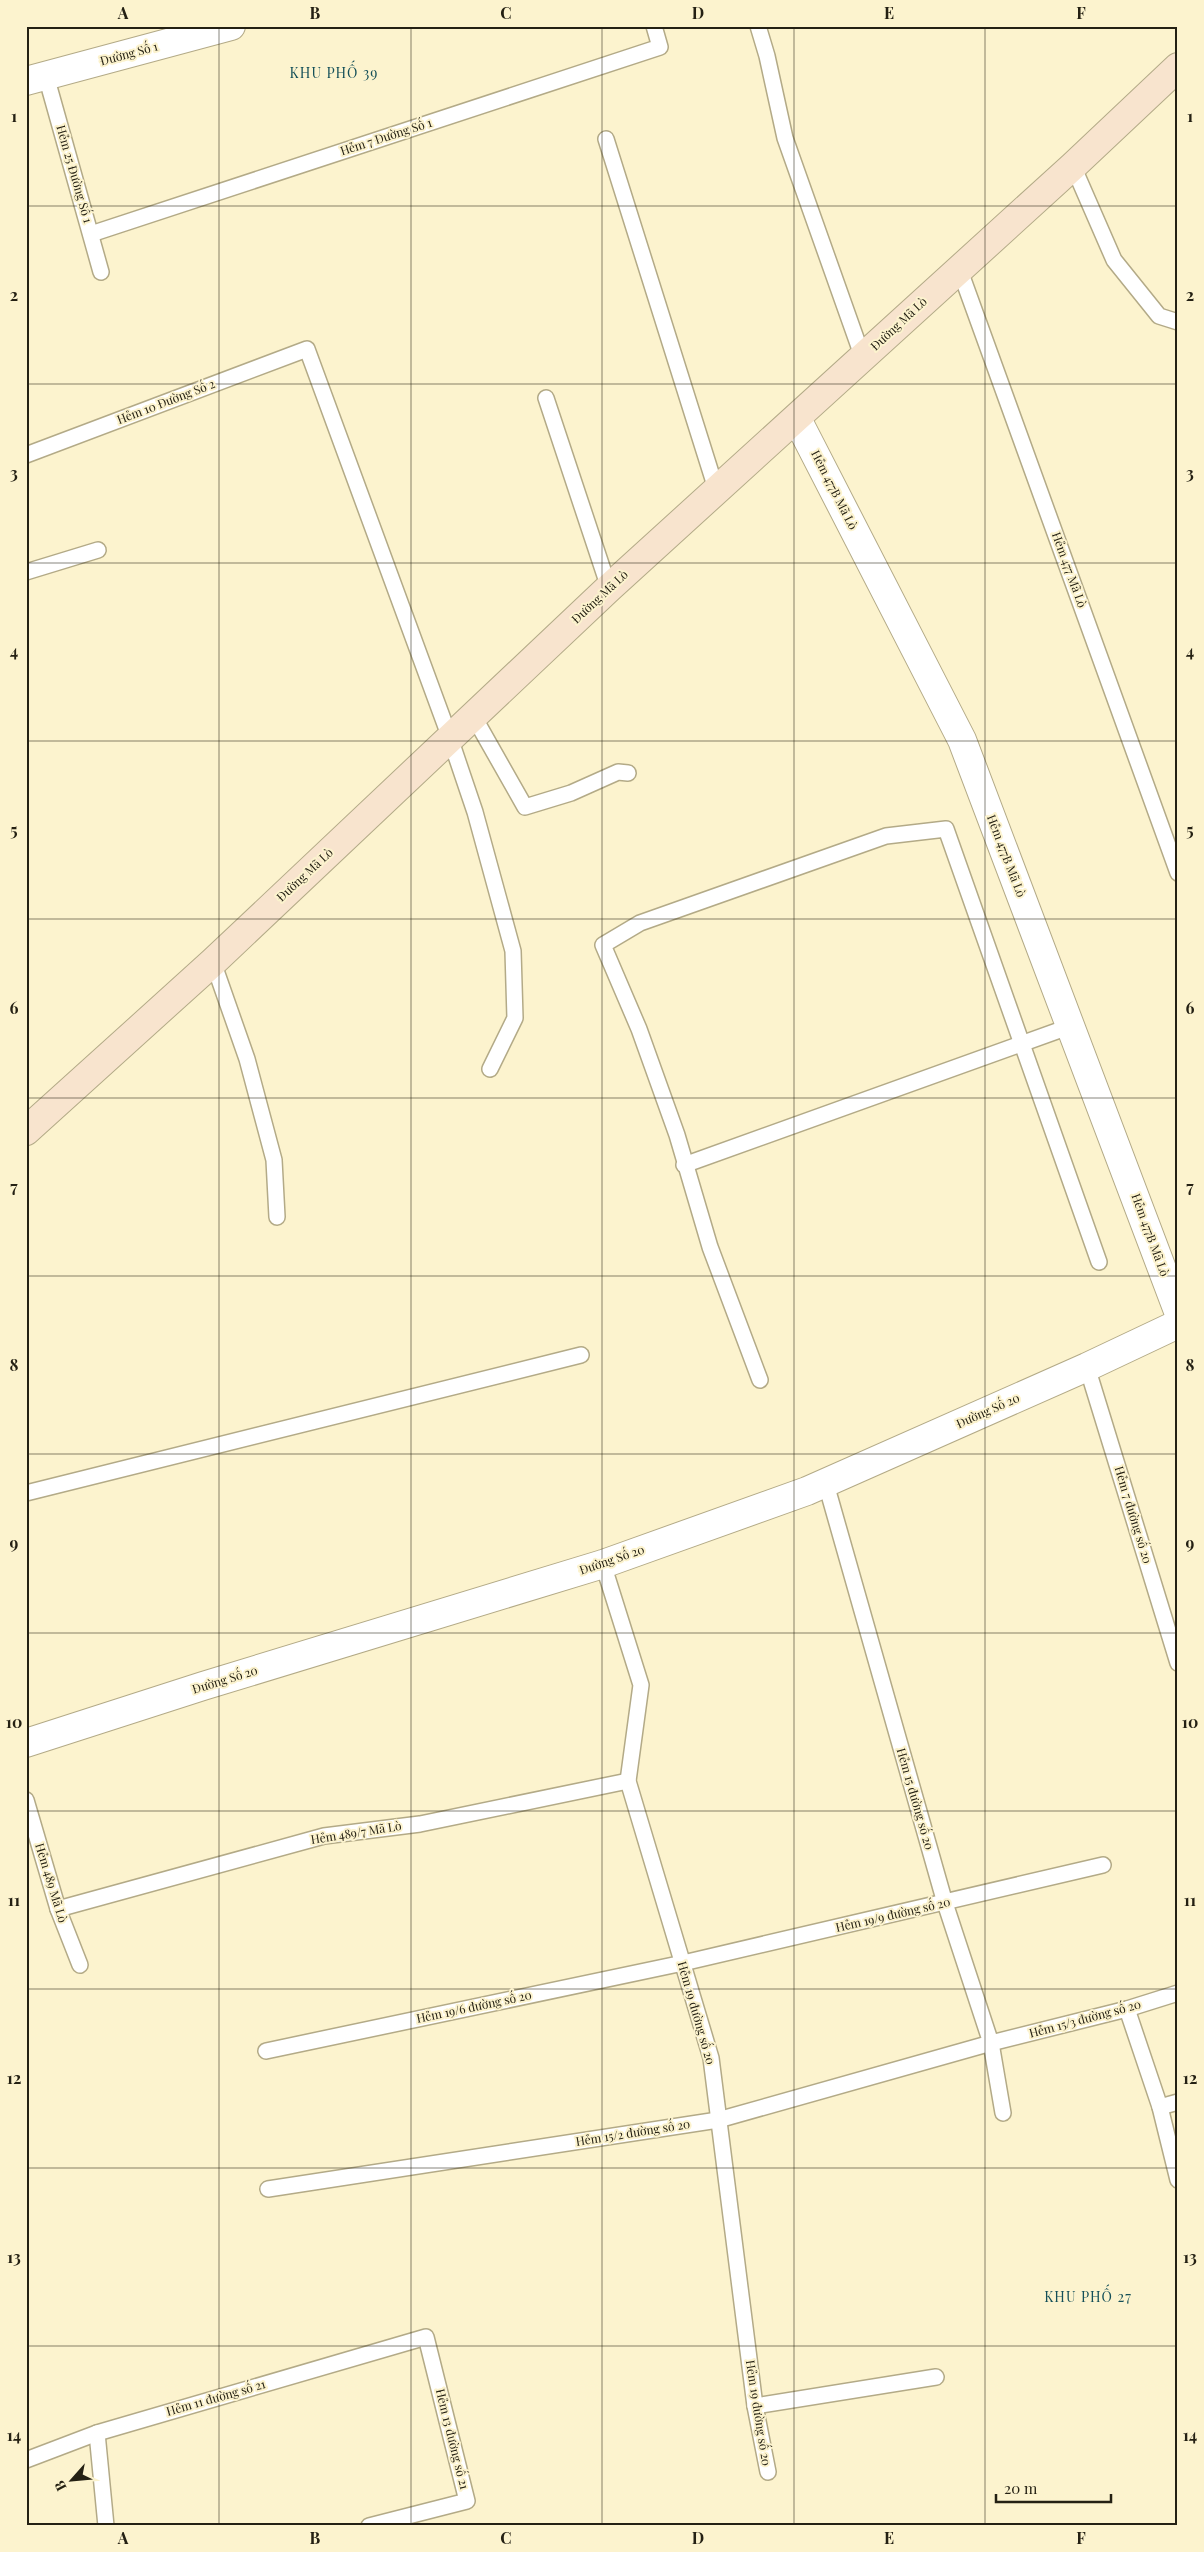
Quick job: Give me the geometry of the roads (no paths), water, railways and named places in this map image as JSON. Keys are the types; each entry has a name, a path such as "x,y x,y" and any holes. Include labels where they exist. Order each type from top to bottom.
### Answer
{"main road":[{"name":"Đường Mã Lò","path":"26,1131 213,962 609,588 797,419 1178,67"}],"street":[{"name":"Đường Số 1","path":"36,79 231,26"},
{"name":"Hẻm 477B Mã Lò","path":"797,419 962,740 1072,1026 1178,1311"},
{"name":"Đường Số 20","path":"26,1743 203,1686 603,1564 826,1484 1178,1324"}],"lane":[{"name":"Hẻm 7 Đường Số 1","path":"91,234 660,47 654,26"},
{"path":"758,26 767,56 785,138 863,358"},
{"name":"Hẻm 25 Đường Số 1","path":"36,79 91,234 101,272"},
{"path":"606,138 716,492"},
{"path":"1073,166 1114,260 1159,316 1178,322"},
{"name":"Hẻm 477 Mã Lò","path":"959,268 1171,828 1178,873"},
{"name":"Hẻm 10 Đường Số 2","path":"26,455 307,349 450,738"},
{"path":"546,398 609,588"},
{"path":"26,572 98,550"},
{"path":"474,717 525,807 571,793 618,772 628,773"},
{"path":"450,738 475,812 513,950 515,1018 490,1069"},
{"path":"760,1380 710,1247 684,1164 678,1136 639,1030 603,945 640,923 886,836 946,829 1099,1262"},
{"path":"213,962 247,1059 274,1160 276,1217"},
{"path":"684,1164 1072,1026"},
{"path":"26,1493 581,1355"},
{"name":"Hẻm 7 đường số 20","path":"1087,1367 1178,1663"},
{"name":"Hẻm 15 đường số 20","path":"826,1484 945,1904 991,2043 1004,2113"},
{"name":"Hẻm 19 đường số 20","path":"603,1564 641,1685 628,1781 711,2058 755,2406 768,2472"},
{"name":"Hẻm 489/7 Mã Lò","path":"58,1908 324,1836 420,1824 628,1781"},
{"name":"Hẻm 489 Mã Lò","path":"26,1800 58,1908 80,1965"},
{"name":"Hẻm 19/9 đường số 20","path":"682,1963 945,1904 1103,1865"},
{"name":"Hẻm 19/6 đường số 20","path":"266,2051 682,1963"},
{"name":"Hẻm 15/3 đường số 20","path":"991,2043 1128,2009 1178,1993"},
{"path":"1128,2009 1160,2107 1178,2180"},
{"name":"Hẻm 15/2 đường số 20","path":"268,2189 718,2120 991,2043"},
{"path":"1160,2107 1178,2102"},
{"name":"Hẻm 11 đường số 21","path":"26,2460 97,2433 426,2337"},
{"name":"Hẻm 13 đường số 21","path":"369,2526 468,2501 426,2337"},
{"path":"755,2406 936,2377"},
{"path":"97,2433 106,2526"}],"district":[{"name":"KHU PHỐ 39","path":"334,73"},
{"name":"KHU PHỐ 27","path":"1088,2297"}]}
